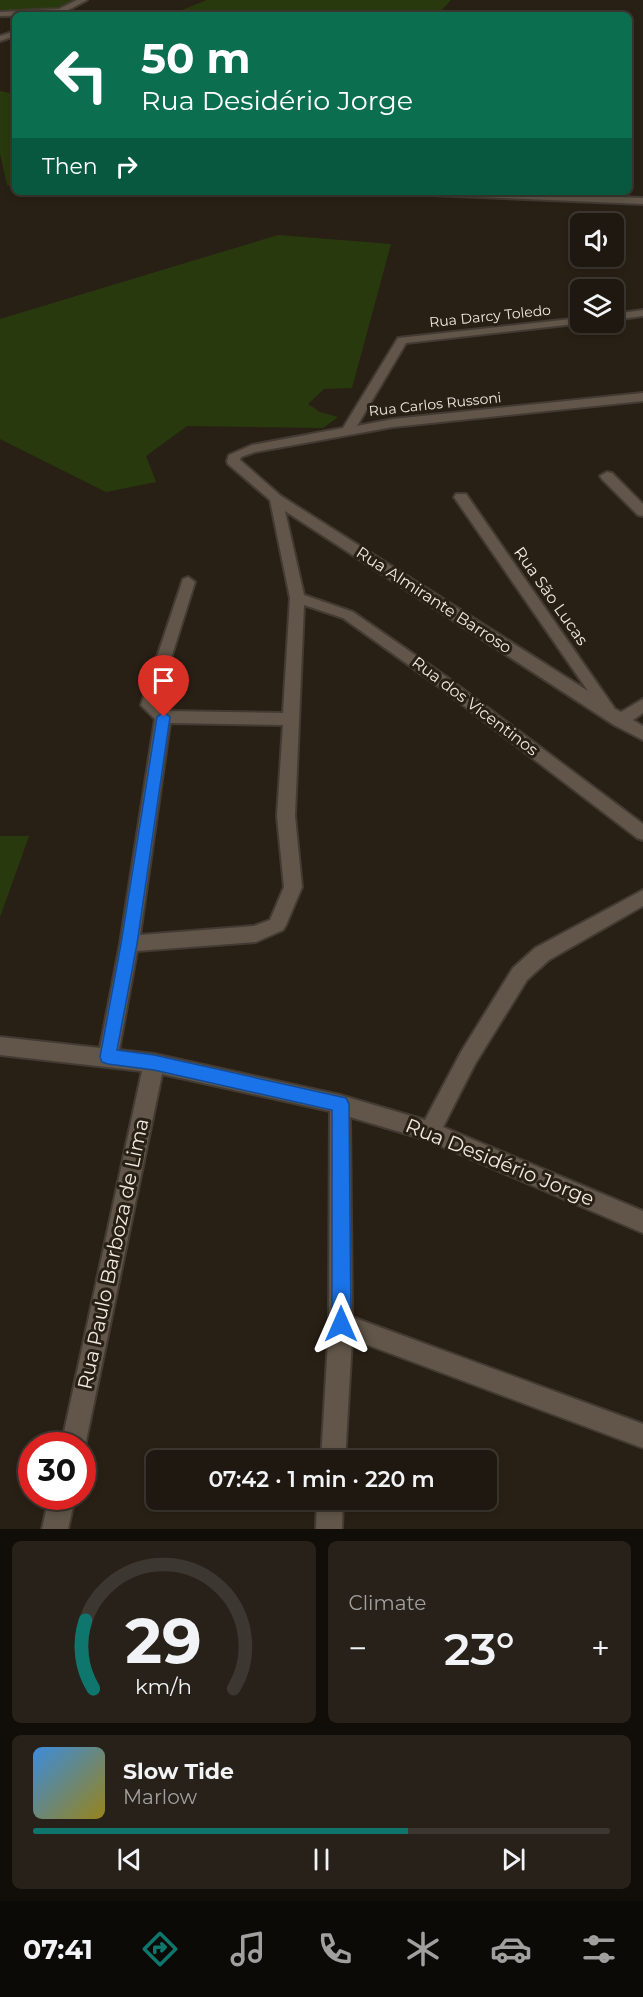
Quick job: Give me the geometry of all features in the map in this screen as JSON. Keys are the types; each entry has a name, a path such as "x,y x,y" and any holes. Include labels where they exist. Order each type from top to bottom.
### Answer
{"street":[{"path":"44,12 61,11 83,0"},
{"path":"0,14 10,14"},
{"path":"564,195 643,201"},
{"path":"624,316 643,313"},
{"name":"Rua Darcy Toledo","path":"349,429 402,340 570,322"},
{"name":"Rua Carlos Russoni","path":"233,458 240,452 252,449 349,429 643,397"},
{"name":"Rua Almirante Barroso","path":"233,458 232,461 276,499 640,734"},
{"path":"607,476 643,512"},
{"name":"Rua São Lucas","path":"461,497 616,718"},
{"path":"129,944 256,934 277,925 293,887 286,816 297,598 276,499"},
{"path":"188,582 149,705 164,717 291,719"},
{"name":"Rua dos Vicentinos","path":"297,598 348,615 443,682 643,833"},
{"path":"616,718 643,705"},
{"path":"108,1057 129,944 164,717"},
{"path":"430,1131 468,1058 520,975 542,954 643,897"},
{"name":"Rua Desidério Jorge","path":"0,1046 154,1063 340,1104 430,1131 643,1222"},
{"name":"Rua Paulo Barboza de Lima","path":"76,1432 154,1063"},
{"path":"334,1450 341,1324 340,1104"},
{"path":"341,1324 643,1436"},
{"path":"55,1529 59,1510"},
{"path":"329,1529 330,1510"}],"green space":[{"path":"0,0 77,0 50,10 0,12"},
{"path":"207,0 451,0 440,12 177,12"},
{"path":"0,91 12,93 12,186 7,185 0,153"},
{"path":"278,235 391,244 352,388 324,389 308,404 320,412 338,417 323,428 187,426 146,456 156,482 106,492 0,439 0,319"},
{"path":"0,836 29,836 0,917"}],"route":[{"path":"164,717 129,944 108,1057 154,1063 340,1104 341,1324"}]}
